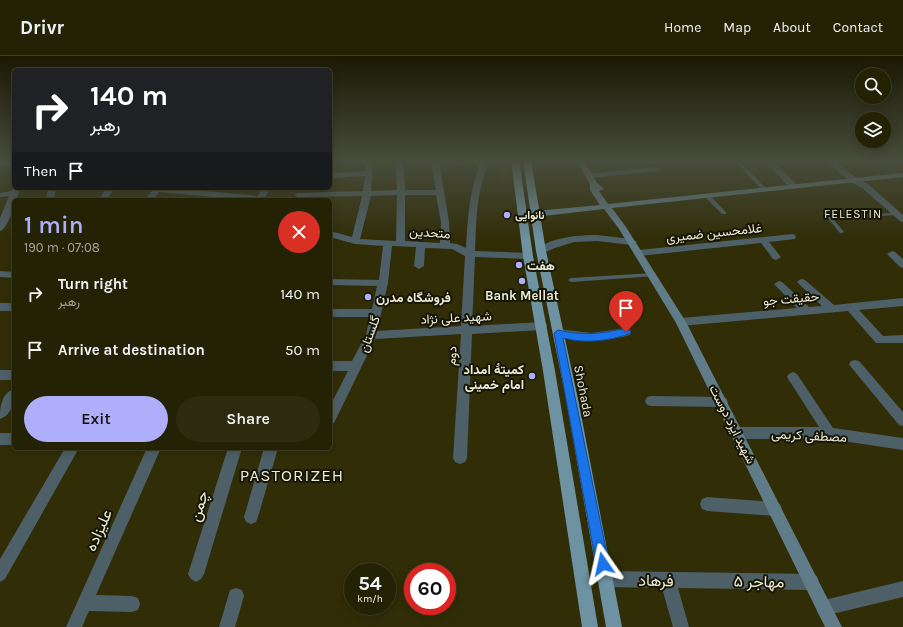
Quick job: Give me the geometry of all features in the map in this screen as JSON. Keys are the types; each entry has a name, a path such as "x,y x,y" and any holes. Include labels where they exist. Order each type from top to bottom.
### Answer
{"main road":[{"path":"519,187 528,256 542,326 590,627"},
{"name":"Shohada","path":"531,187 541,251 572,399 614,627"},
{"name":"شهید ایزد دوست","path":"594,187 594,190 609,207 616,222 622,227 653,275 681,322 738,433 810,582 834,627"},
{"path":"535,214 787,187"},
{"path":"549,371 559,375 566,370"},
{"path":"553,399 558,393 564,392 572,399"}],"street":[{"path":"355,241 368,187"},
{"path":"400,243 401,187"},
{"path":"440,187 445,222 445,246"},
{"name":"دوم","path":"460,458 472,214 477,187"},
{"path":"866,187 900,217"},
{"path":"197,190 221,198 229,190"},
{"path":"0,195 16,191"},
{"path":"298,195 441,192"},
{"path":"0,228 1,219 12,198"},
{"path":"1,219 12,218"},
{"name":"متحدین","path":"332,235 355,241 388,244 400,243 454,246 470,254 528,256"},
{"name":"غلامحسین ضمیری","path":"541,251 551,245 582,239 610,238 635,247 792,237"},
{"path":"762,240 776,257"},
{"name":"گلستان","path":"332,415 371,335 377,313 388,244"},
{"path":"419,266 421,244"},
{"path":"892,254 903,265"},
{"path":"332,282 382,284"},
{"path":"802,282 832,309"},
{"path":"779,284 807,311"},
{"name":"حقیقت جو","path":"681,322 903,302"},
{"path":"0,307 12,307"},
{"path":"851,307 880,340 903,339"},
{"path":"332,313 377,313"},
{"name":"شهید علی نژاد","path":"371,335 542,326"},
{"path":"558,333 591,338 606,337 626,332"},
{"path":"855,364 903,421"},
{"path":"332,366 356,366"},
{"path":"0,375 12,375"},
{"path":"792,376 828,433"},
{"path":"0,414 12,397"},
{"path":"651,401 722,402"},
{"name":"مصطفی کریمی","path":"738,433 828,433 903,444"},
{"path":"0,439 12,439"},
{"path":"0,574 71,450"},
{"name":"علیزاده","path":"74,627 153,450"},
{"name":"چمن","path":"196,574 234,450"},
{"path":"251,517 270,450"},
{"path":"707,504 775,509"},
{"name":"فرهاد","path":"605,579 708,581"},
{"path":"668,580 681,627"},
{"name":"مهاجر ۵","path":"708,581 810,582"},
{"path":"824,608 903,589"},
{"path":"227,627 236,596"},
{"path":"85,603 132,604"}],"lane":[{"path":"707,196 724,213"},
{"path":"842,232 829,218 835,216 900,217"},
{"path":"571,280 653,275"}],"place":[{"name":"نانوایی","path":"507,215"},
{"name":"هفت","path":"519,265"},
{"name":"Bank Mellat","path":"522,281"},
{"name":"فروشگاه مدرن","path":"368,297"},
{"name":"کمیتهٔ امداد امام خمینی","path":"532,376"}],"district":[{"name":"FELESTIN","path":"853,214"},
{"name":"PASTORIZEH","path":"292,475"}],"route":[{"path":"603,564 558,333 591,338 606,337 626,332"}]}
